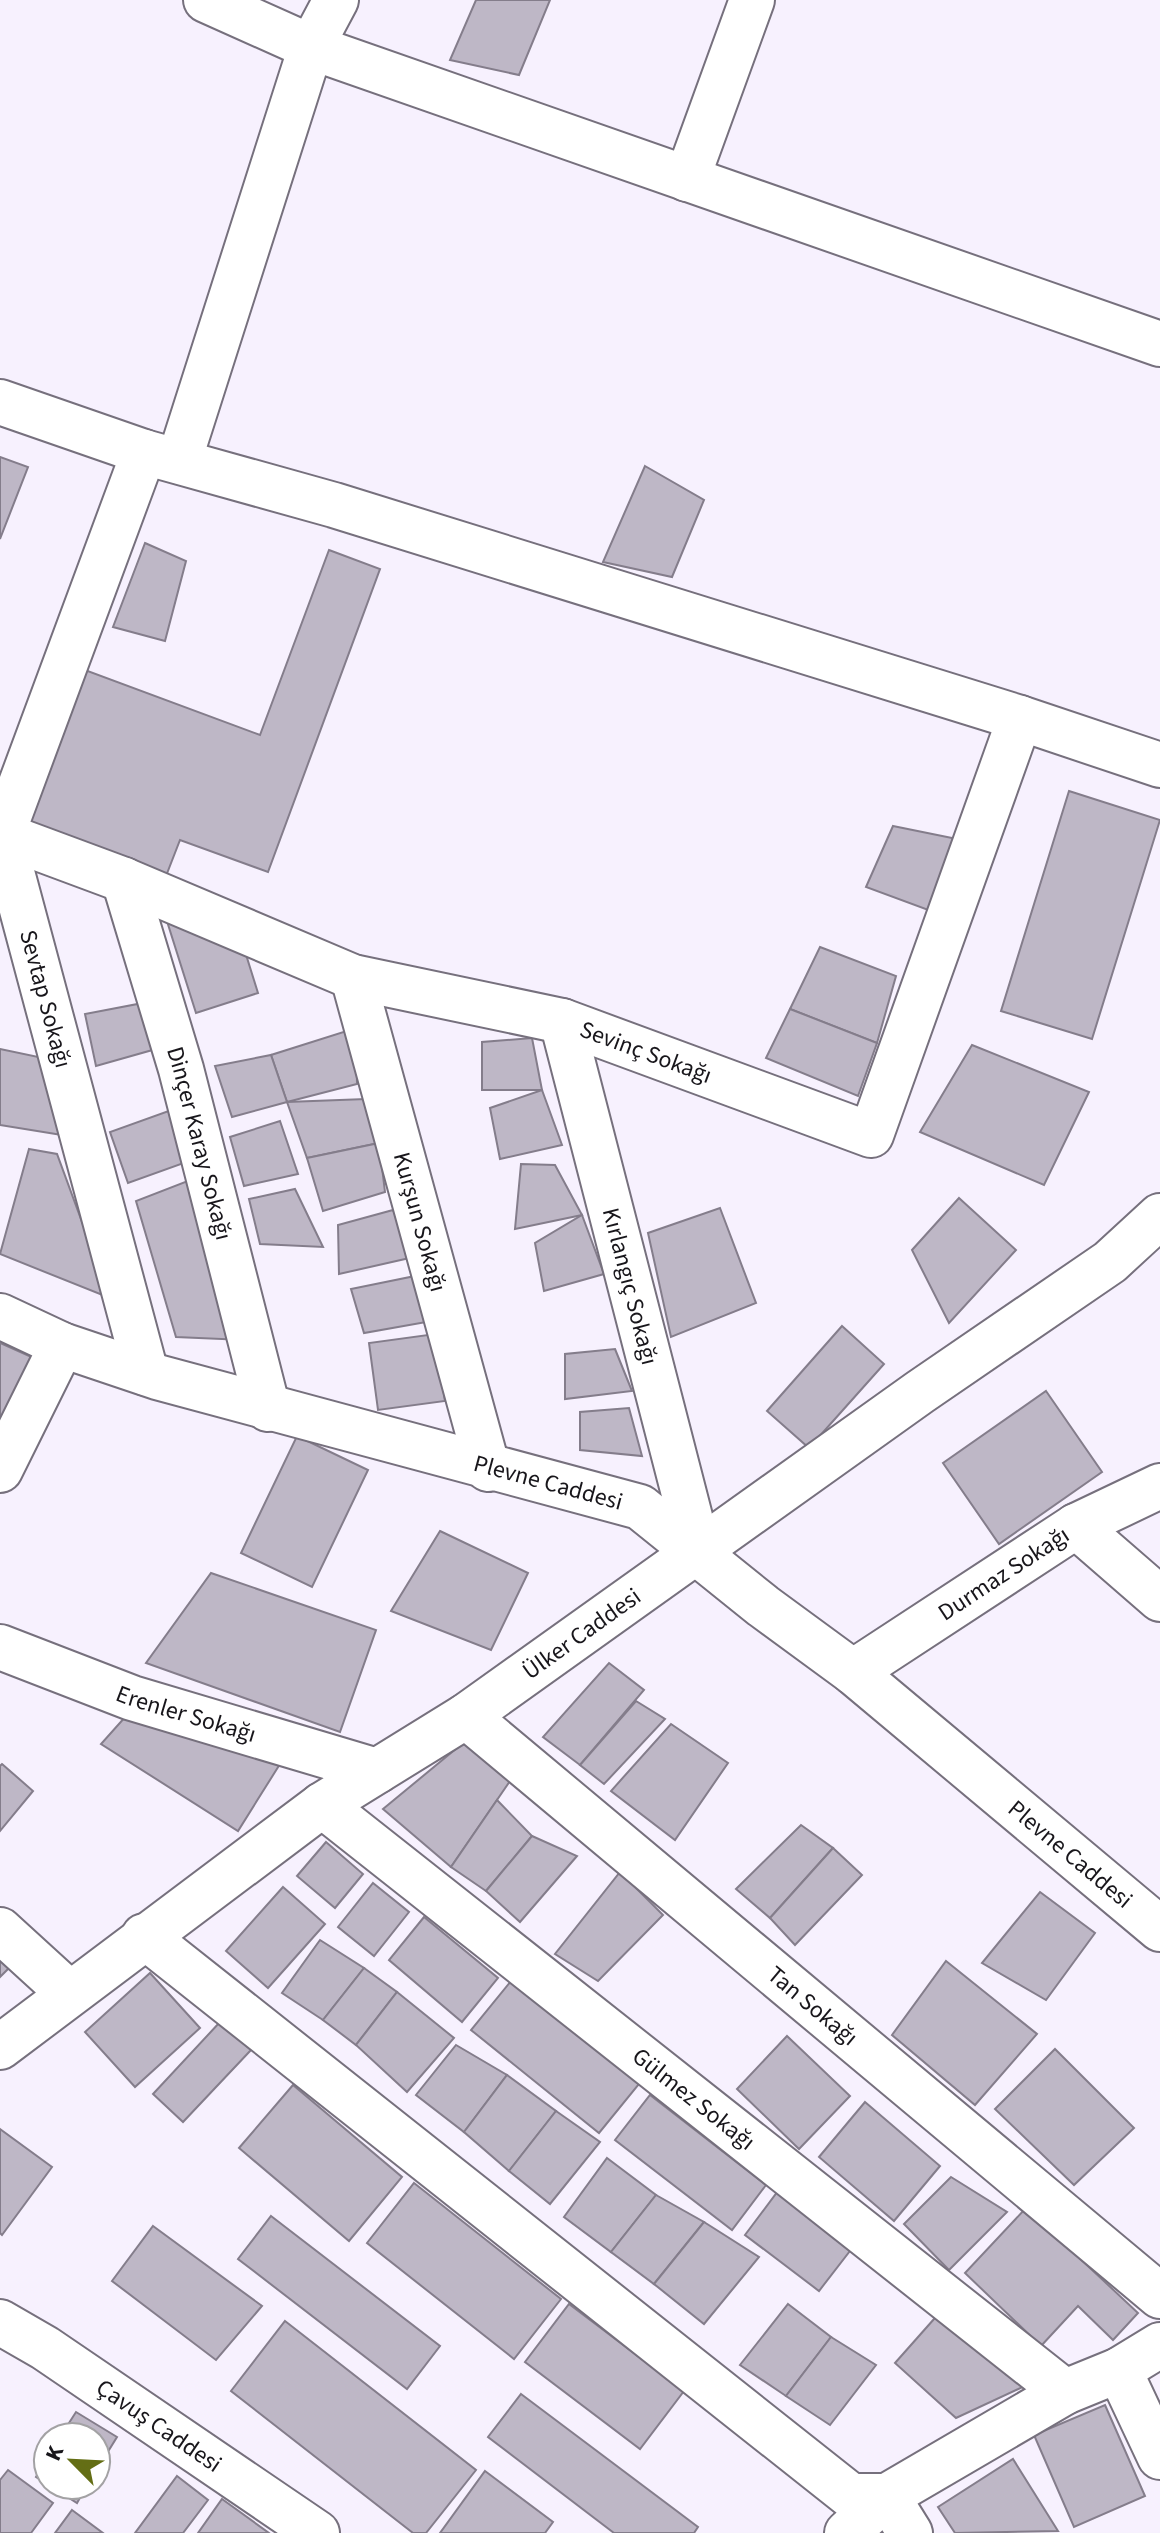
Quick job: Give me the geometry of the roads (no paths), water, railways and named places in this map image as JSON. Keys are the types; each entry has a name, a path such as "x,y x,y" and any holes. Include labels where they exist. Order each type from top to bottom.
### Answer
{"street":[{"path":"206,0 311,47 1160,344"},
{"path":"1,834 162,457 311,47 336,0"},
{"path":"687,179 752,0"},
{"path":"0,402 162,457 334,505 1020,718 1160,765"},
{"name":"Sevinç Sokağı","path":"1,834 124,880 353,977 562,1021 871,1135 1020,718"},
{"name":"Sevtap Sokağı","path":"1,834 146,1373"},
{"name":"Dinçer Karay Sokağı","path":"124,880 181,1069 268,1409"},
{"name":"Kurşun Sokağı","path":"353,977 488,1469"},
{"name":"Kırlangıç Sokağı","path":"562,1021 699,1552"},
{"name":"Ülker Caddesi","path":"0,2047 322,1805 466,1716 920,1392 1110,1262 1160,1216"},
{"name":"Plevne Caddesi","path":"0,1316 62,1345 146,1373 488,1469 640,1507 763,1606 853,1672 1160,1929"},
{"path":"0,1470 62,1345"},
{"name":"Durmaz Sokağı","path":"853,1672 1076,1526 1160,1486"},
{"path":"1076,1526 1160,1599"},
{"name":"Erenler Sokağı","path":"0,1647 132,1698 377,1771"},
{"name":"Tan Sokağı","path":"466,1716 1160,2296"},
{"name":"Gülmez Sokağı","path":"322,1805 1065,2392"},
{"path":"0,1930 69,1993"},
{"path":"144,1936 851,2496 887,2496"},
{"name":"Çavuş Caddesi","path":"0,2322 45,2348 317,2533"},
{"path":"847,2533 887,2496 1065,2392 1119,2370 1160,2345"},
{"path":"1119,2370 1160,2457"},
{"path":"887,2496 910,2533"}]}
